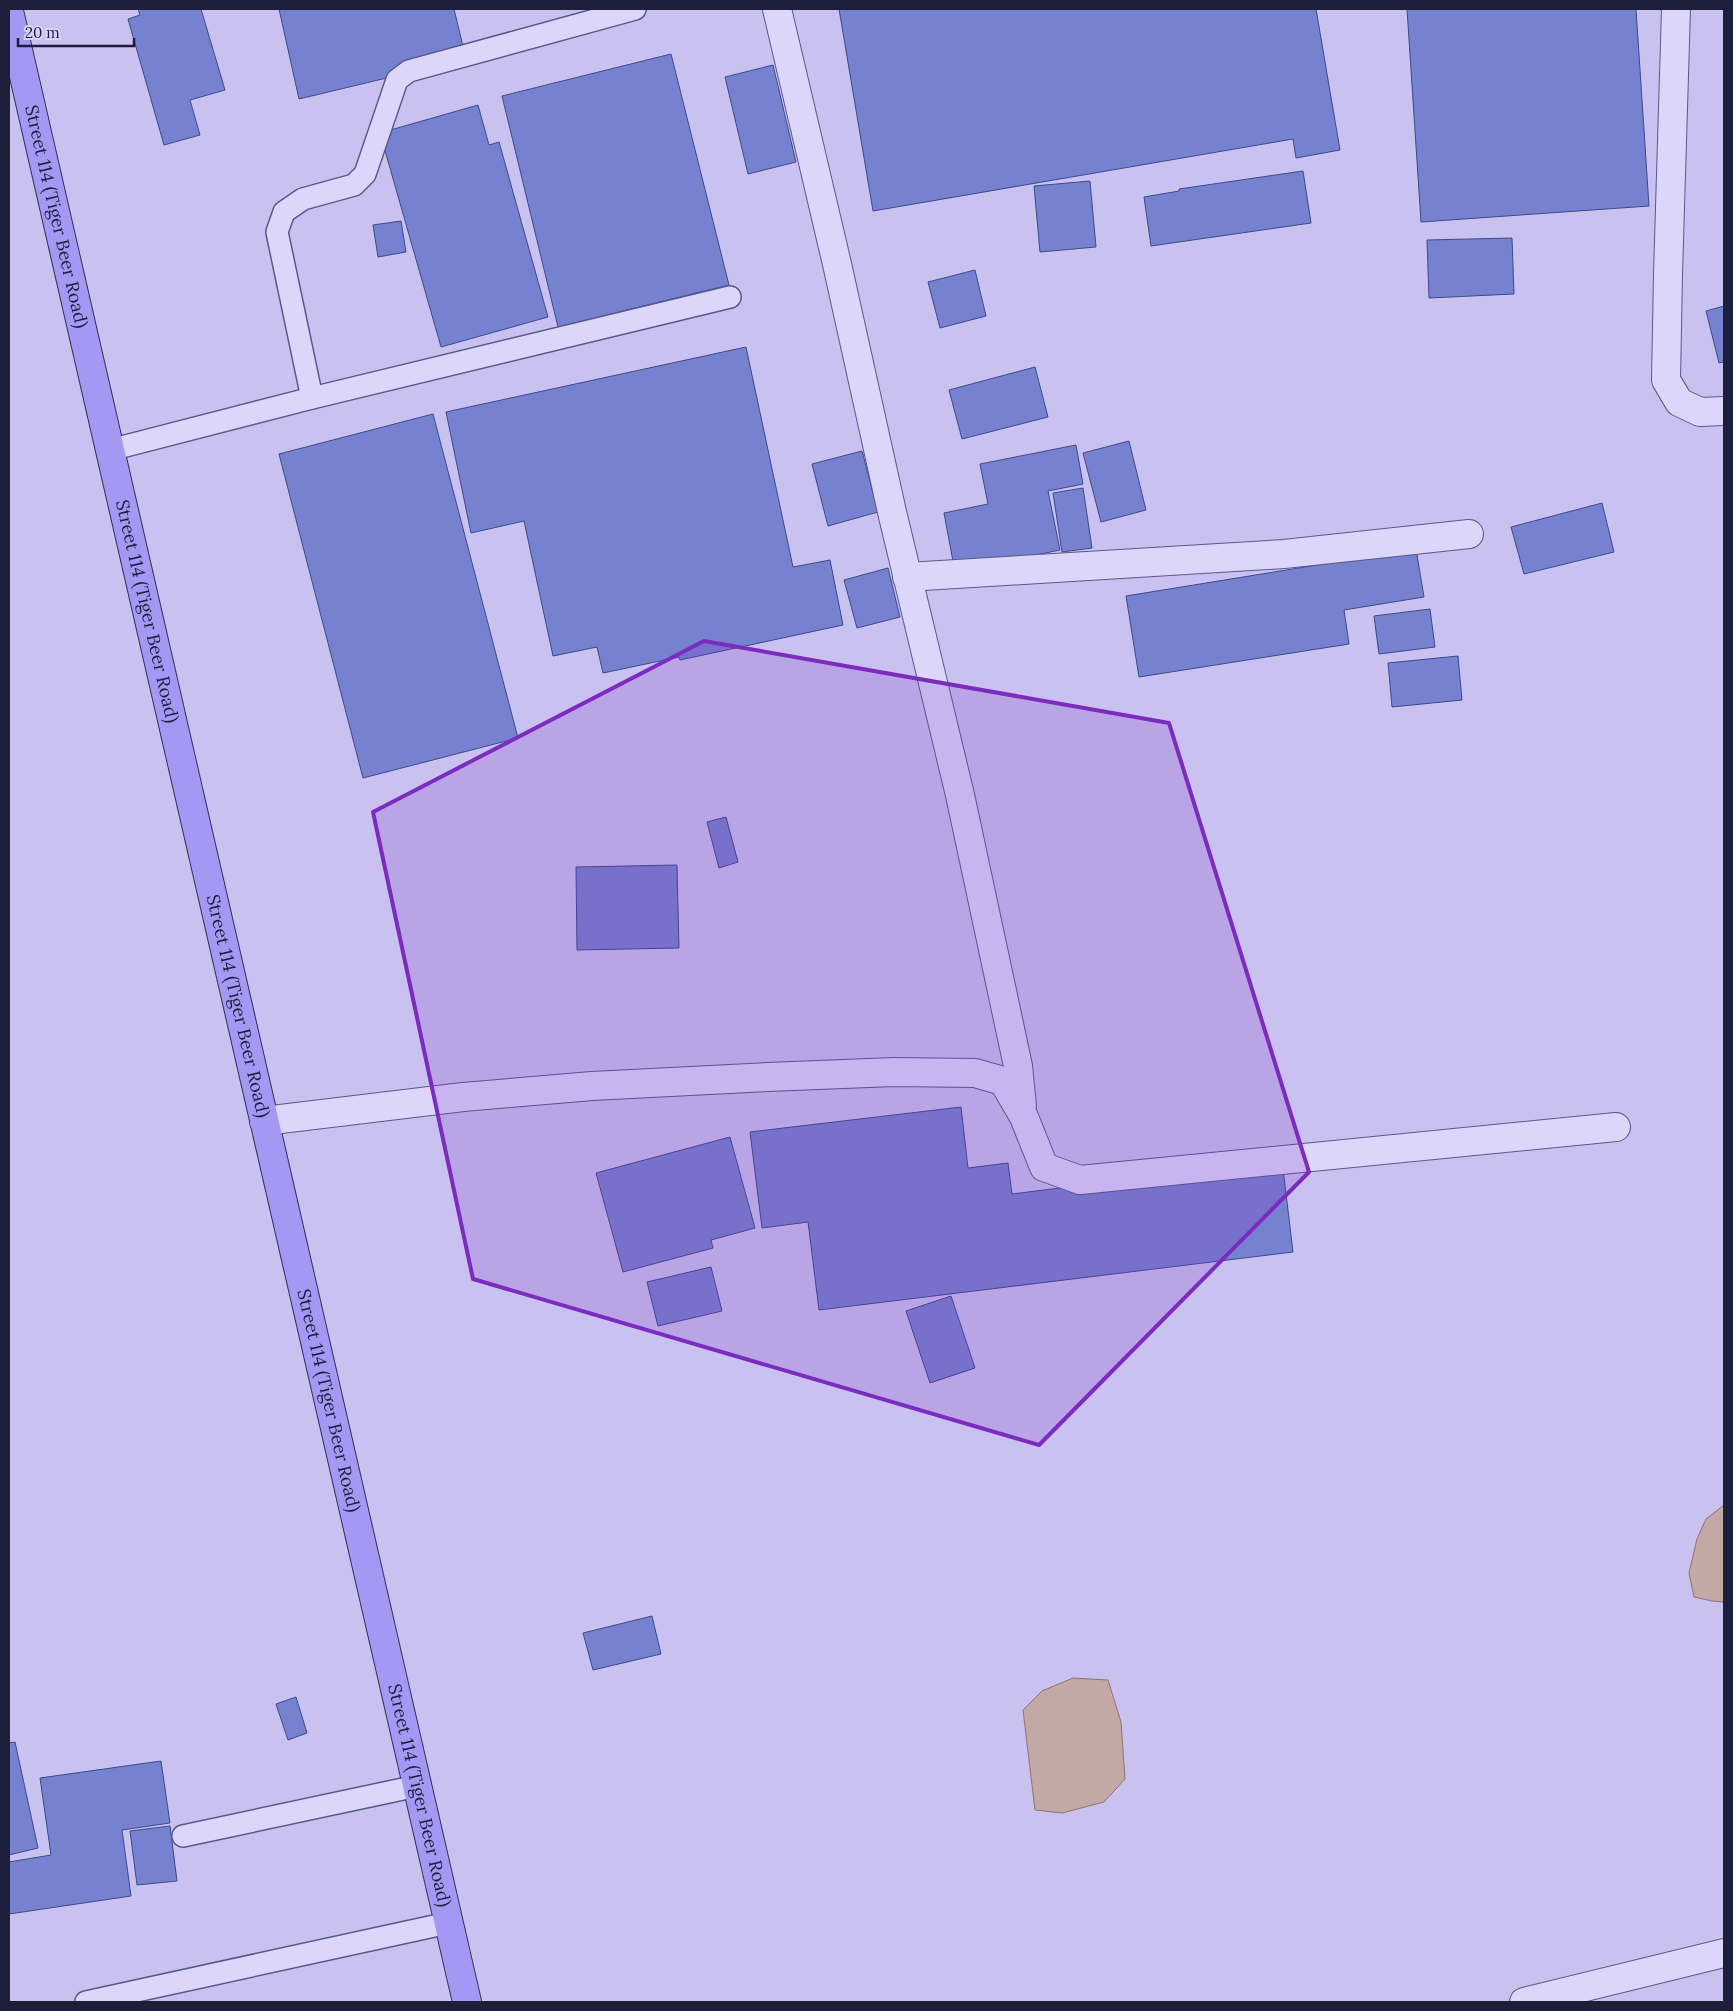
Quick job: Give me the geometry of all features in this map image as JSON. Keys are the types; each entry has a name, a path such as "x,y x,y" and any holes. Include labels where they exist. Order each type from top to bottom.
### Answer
{"main road":[{"name":"Street 114 (Tiger Beer Road)","path":"9,11 467,2002"}],"street":[{"path":"777,9 960,795 1018,1066 1024,1117"},
{"path":"1676,9 1666,380 1679,402 1700,412 1724,411"},
{"path":"908,577 1284,554 1469,534"},
{"path":"264,1120 384,1106 592,1086 894,1072 976,1073 1003,1081 1024,1117 1044,1167 1080,1180 1616,1127"},
{"path":"1524,2002 1724,1953"}],"lane":[{"path":"312,398 277,232 284,212 303,199 354,185 364,174 397,80 409,71 635,9"},
{"path":"110,450 312,398 730,297"},
{"path":"183,1836 417,1786"},
{"path":"86,2002 448,1923"}],"highlighted area":[{"path":"704,641 1169,723 1309,1172 1039,1445 473,1279 373,812"}],"shaded area":[{"path":"1724,1505 1724,1602 1694,1597 1689,1573 1697,1539 1706,1519"},
{"path":"1073,1678 1108,1680 1121,1722 1125,1779 1104,1802 1062,1813 1035,1810 1023,1710 1042,1691"}],"building":[{"path":"138,9 201,9 225,90 190,100 200,135 164,145 128,19 140,15"},
{"path":"279,9 454,9 466,59 299,99"},
{"path":"839,9 1316,9 1340,150 1296,158 1293,139 873,211"},
{"path":"1407,9 1636,9 1649,206 1421,222"},
{"path":"671,54 729,285 558,327 502,96"},
{"path":"773,65 796,162 748,174 725,77"},
{"path":"478,105 489,145 499,142 548,317 441,347 380,133"},
{"path":"1303,171 1311,223 1151,246 1144,197 1179,191 1179,189"},
{"path":"1090,181 1096,247 1040,252 1034,186"},
{"path":"401,221 406,252 378,257 373,225"},
{"path":"1512,238 1514,294 1429,298 1427,240"},
{"path":"975,270 986,316 940,328 928,282"},
{"path":"1724,306 1724,362 1719,363 1706,311"},
{"path":"746,347 793,567 830,560 843,625 680,660 679,657 603,673 597,647 553,656 524,521 471,533 446,412"},
{"path":"1035,367 1048,417 962,439 949,390"},
{"path":"433,414 518,738 363,778 279,454"},
{"path":"1129,441 1146,510 1101,522 1083,453"},
{"path":"1076,445 1083,484 1048,491 1060,550 955,572 944,513 988,504 980,464"},
{"path":"862,451 878,512 828,526 812,464"},
{"path":"1083,488 1092,548 1062,552 1053,493"},
{"path":"1602,503 1614,552 1524,574 1511,527"},
{"path":"1416,549 1424,597 1344,610 1349,644 1139,677 1126,596"},
{"path":"888,568 900,617 857,628 844,580"},
{"path":"1430,609 1435,647 1379,654 1374,616"},
{"path":"1458,656 1462,700 1392,707 1388,663"},
{"path":"726,817 738,862 719,868 707,822"},
{"path":"677,865 679,948 577,950 576,867"},
{"path":"961,1107 968,1168 1008,1163 1012,1194 1282,1160 1293,1252 819,1310 808,1222 762,1228 750,1132"},
{"path":"730,1137 755,1228 711,1240 713,1248 623,1272 596,1173"},
{"path":"711,1267 722,1311 658,1326 647,1282"},
{"path":"951,1296 975,1368 930,1383 906,1311"},
{"path":"652,1616 661,1654 593,1670 583,1633"},
{"path":"296,1697 307,1733 288,1740 276,1704"},
{"path":"15,1742 38,1848 9,1855 9,1743"},
{"path":"161,1761 170,1823 122,1830 131,1896 9,1914 9,1862 51,1855 40,1778"},
{"path":"170,1826 177,1881 137,1885 130,1831"}]}
